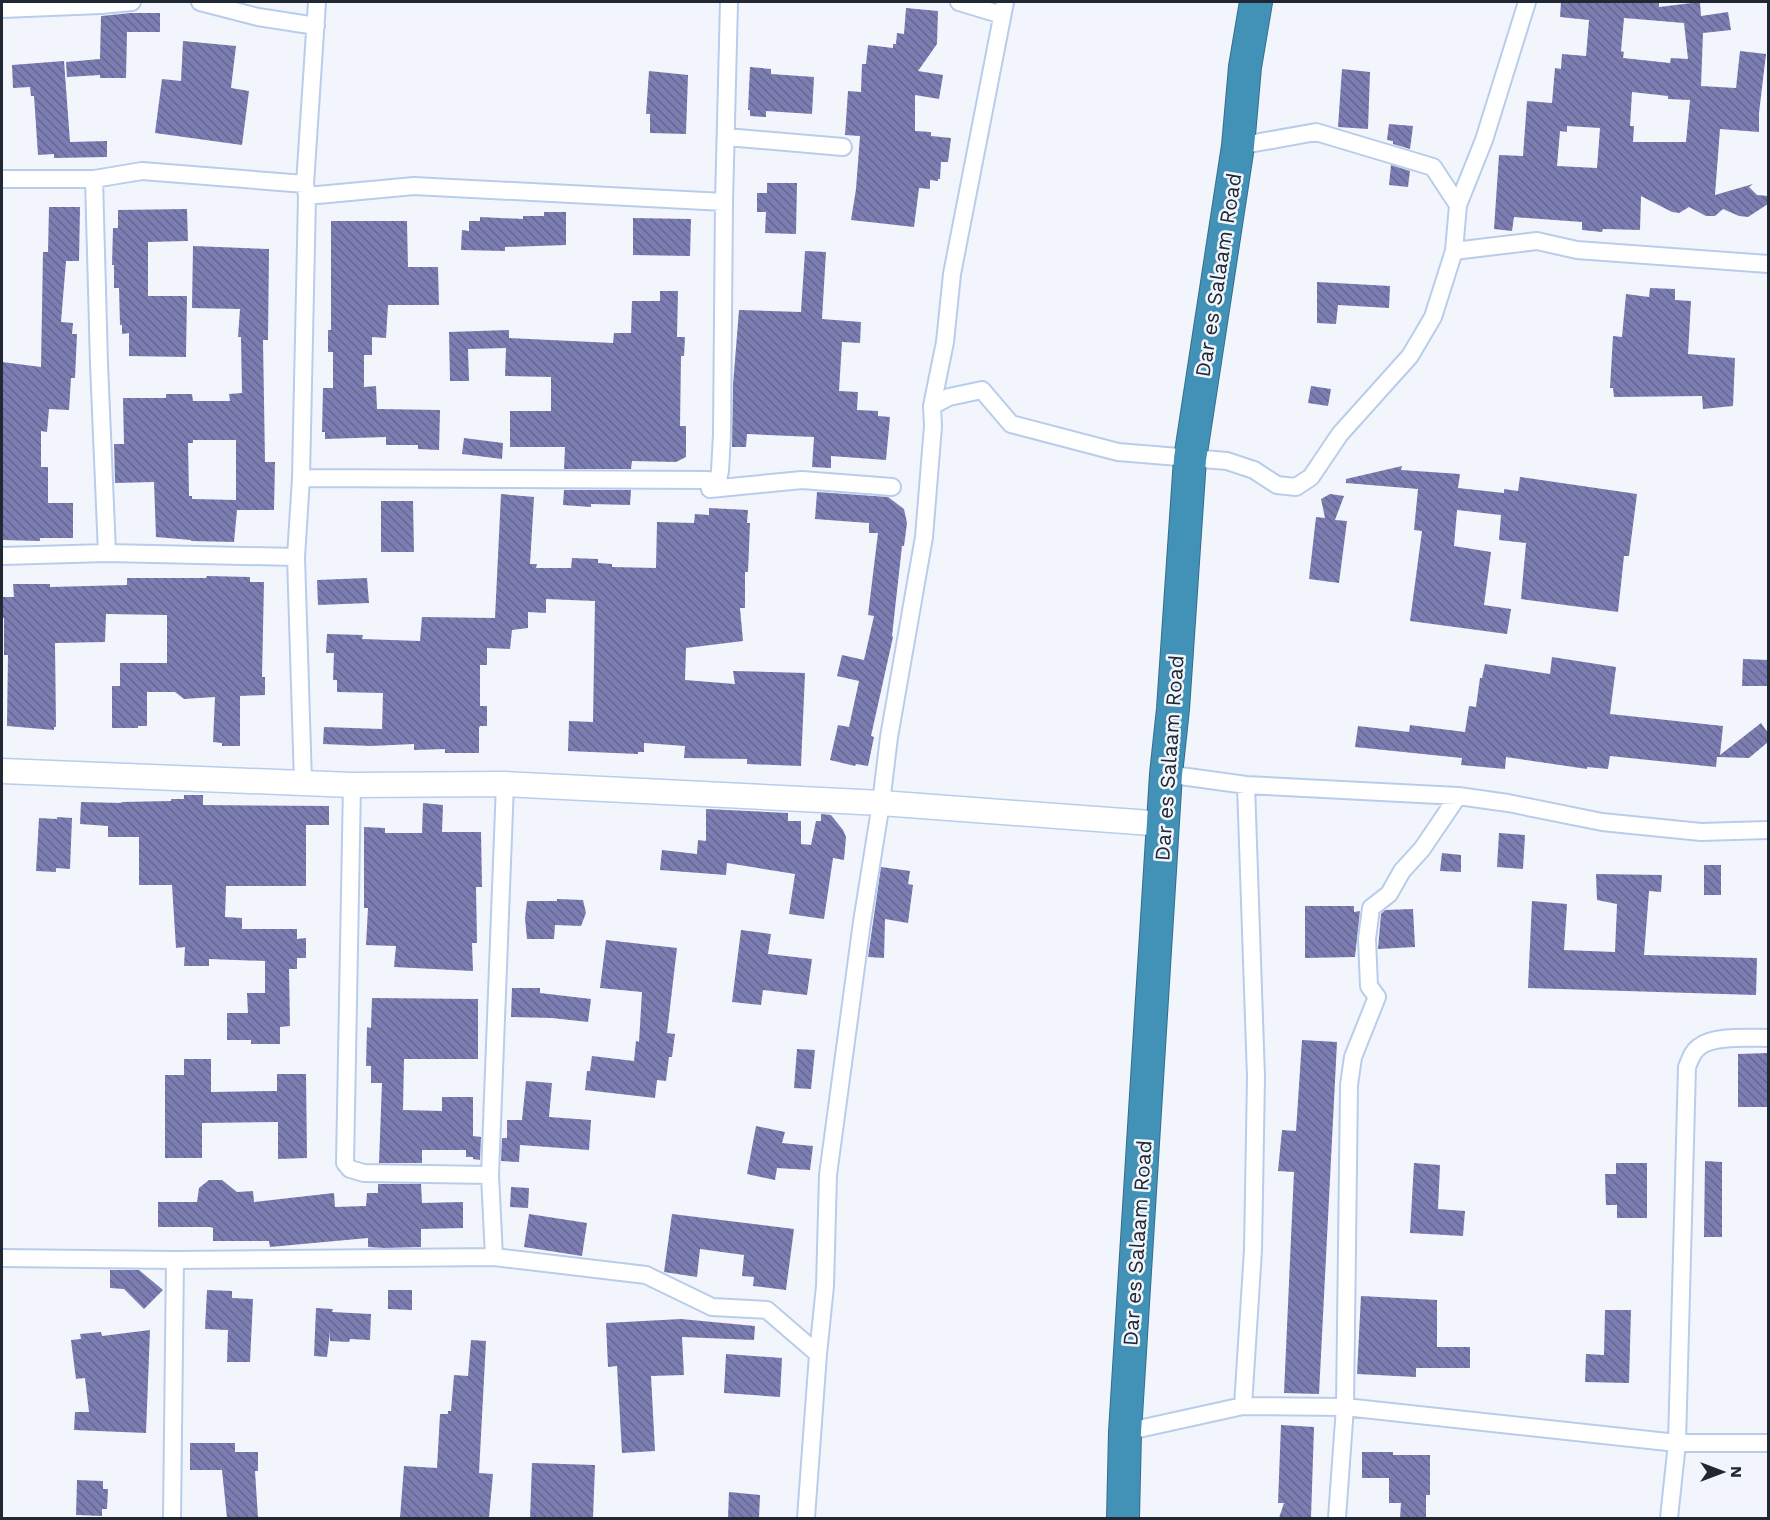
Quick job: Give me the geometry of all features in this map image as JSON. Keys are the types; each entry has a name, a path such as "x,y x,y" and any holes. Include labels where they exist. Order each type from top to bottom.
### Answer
{"highway":[{"name":"Dar es Salaam Road","path":"1123,1518 1125,1432 1166,774 1173,709 1190,459 1238,146 1245,67 1256,2"}],"street":[{"path":"2,9 132,2"},
{"path":"200,2 258,17 316,26"},
{"path":"303,782 296,556 302,478 306,190 317,2"},
{"path":"716,488 720,471 722,434 724,202 730,2"},
{"path":"806,1518 825,1286 828,1175 889,737 924,537 933,426 932,405 945,342 956,251 1004,8 959,2"},
{"path":"932,405 949,397 982,390 1011,424 1118,452 1227,461 1254,470 1277,484 1286,486 1296,487 1311,477 1340,434 1410,356 1433,317 1454,251 1458,205 1484,140 1527,2"},
{"path":"1238,146 1316,132 1433,167 1458,205"},
{"path":"726,137 843,147"},
{"path":"2,179 94,179 142,171 306,190 414,186 724,202"},
{"path":"94,179 107,553"},
{"path":"1454,251 1537,242 1577,250 1768,264"},
{"path":"302,478 708,480 710,489 802,480 892,487"},
{"path":"2,556 107,553 296,556"},
{"path":"2,771 352,785 505,784 881,803 1164,824"},
{"path":"1166,774 1246,785 1458,796 1508,803 1602,822 1701,832 1768,830"},
{"path":"494,1257 490,1175 505,784"},
{"path":"352,785 345,1163 350,1169 364,1173 490,1175"},
{"path":"1243,1406 1253,1250 1256,1077 1246,785"},
{"path":"1337,1518 1345,1407 1349,1085 1353,1058 1377,997 1369,986 1367,939 1371,908 1389,894 1402,871 1422,849 1458,796"},
{"path":"1669,1518 1677,1443 1687,1067 1691,1055 1700,1046 1718,1040 1768,1038"},
{"path":"2,1258 175,1260 494,1257 646,1275 712,1307 767,1310 818,1354"},
{"path":"172,1518 175,1260"},
{"path":"1125,1432 1243,1406 1345,1407 1677,1443 1768,1443"}],"building":[{"path":"1561,2 1659,2 1659,7 1700,2 1701,16 1728,12 1731,30 1703,33 1701,86 1736,88 1740,51 1766,54 1759,132 1720,129 1715,195 1753,184 1749,187 1757,195 1768,196 1768,204 1748,217 1723,209 1715,216 1706,216 1689,207 1679,213 1672,212 1641,196 1640,230 1603,229 1602,232 1582,230 1582,222 1514,217 1512,231 1494,229 1499,155 1523,156 1527,101 1552,103 1555,68 1561,69 1562,54 1586,56 1589,20 1560,17","holes":["1624,18 1684,23 1688,59 1671,58 1670,63 1623,58 1624,52 1621,51","1632,92 1668,96 1668,99 1690,100 1686,142 1633,142 1634,126 1630,126","1567,126 1600,128 1597,168 1557,166 1560,131 1567,132"]},
{"path":"906,8 938,11 937,44 918,71 943,75 939,99 915,95 915,131 931,132 931,136 951,138 948,162 941,162 940,179 930,180 930,189 919,188 914,227 851,220 860,136 845,135 848,91 861,92 862,64 866,64 868,45 893,48 893,44 896,44 897,33 904,34"},
{"path":"160,13 160,32 127,32 126,78 100,78 100,75 67,77 66,62 100,59 101,16"},
{"path":"183,41 236,46 231,88 249,91 242,145 155,133 162,79 181,81"},
{"path":"64,61 70,142 107,141 107,157 54,158 54,154 38,155 34,96 31,96 30,87 13,88 12,65"},
{"path":"750,67 771,69 771,74 814,77 812,114 766,111 766,117 750,116 750,110 748,110"},
{"path":"1342,69 1370,72 1368,129 1338,127"},
{"path":"649,71 688,75 686,134 650,133 650,114 646,114"},
{"path":"1389,124 1413,126 1410,149 1387,140"},
{"path":"1391,165 1410,171 1408,187 1389,185"},
{"path":"767,183 797,183 796,234 765,233 766,212 757,212 757,193 767,193"},
{"path":"49,207 80,207 79,261 66,261 61,322 73,323 72,334 77,334 75,378 71,378 69,410 49,409 47,432 41,431 41,467 48,467 48,503 73,503 73,538 40,538 40,541 2,540 2,362 41,367 43,252 48,252"},
{"path":"187,209 188,241 148,242 148,296 187,296 186,357 129,356 129,333 122,334 119,288 114,288 114,265 112,265 113,228 118,228 118,210"},
{"path":"544,212 566,212 566,245 505,247 505,251 461,250 462,230 469,231 469,221 480,221 480,217 523,219 523,216 544,216"},
{"path":"633,218 691,219 690,256 633,255"},
{"path":"331,221 407,221 408,267 438,267 439,305 388,305 386,338 372,337 372,355 364,355 364,387 376,386 377,409 440,410 439,450 418,449 418,445 386,445 386,437 325,439 325,432 322,432 323,388 333,388 333,352 328,352 328,330 331,330"},
{"path":"193,246 269,249 268,340 263,340 265,462 275,462 274,510 237,510 234,542 156,537 154,482 115,483 114,444 124,444 123,398 166,398 166,394 192,394 193,401 230,401 229,394 242,393 241,337 238,337 240,309 192,308","holes":["193,440 236,440 236,500 192,499 192,496 189,496 188,443 193,443"]},
{"path":"805,251 826,252 822,319 861,322 860,343 842,342 839,391 858,392 857,410 878,411 878,416 890,417 886,460 831,456 831,468 812,467 814,437 747,434 746,447 732,447 733,385 739,310 801,312"},
{"path":"1317,282 1390,286 1389,308 1338,305 1336,324 1317,323"},
{"path":"1650,288 1675,289 1675,300 1691,301 1688,354 1735,358 1733,406 1703,409 1702,396 1614,397 1613,388 1610,388 1613,336 1622,337 1626,294 1649,297"},
{"path":"660,291 678,291 677,337 685,337 684,356 681,356 680,426 686,426 686,457 676,462 632,461 631,469 564,469 565,447 510,447 510,411 551,411 551,377 505,376 506,348 468,349 469,381 450,381 449,332 509,330 509,338 613,343 614,333 631,333 632,301 660,301"},
{"path":"1311,386 1331,389 1328,406 1308,403"},
{"path":"464,438 503,443 502,459 462,454"},
{"path":"1402,466 1401,470 1460,474 1458,488 1504,493 1504,489 1518,491 1520,477 1637,494 1629,556 1624,556 1618,612 1521,599 1526,543 1499,540 1501,515 1457,510 1454,546 1491,552 1484,605 1511,609 1507,634 1410,621 1422,531 1414,530 1418,489 1346,483 1346,479"},
{"path":"564,490 631,490 630,505 591,504 591,507 563,505"},
{"path":"817,492 888,497 904,509 907,523 904,546 902,546 893,637 871,736 874,737 868,766 856,764 855,766 830,760 838,725 849,727 859,681 837,676 842,655 864,660 874,616 868,615 878,533 869,533 869,523 815,519"},
{"path":"501,494 534,497 530,564 537,564 536,568 571,568 572,558 598,559 598,563 612,564 612,567 656,568 657,522 694,523 695,514 709,515 709,508 748,510 747,523 750,523 748,572 745,572 745,608 740,608 743,641 686,648 685,680 735,684 733,671 805,673 801,766 747,764 747,759 684,758 685,746 644,743 644,752 638,752 638,754 568,751 569,721 593,722 595,601 546,599 546,613 528,612 528,628 512,630 510,649 487,648 487,665 480,665 480,706 487,706 487,726 479,728 479,753 445,753 445,749 414,750 414,744 371,746 323,744 324,727 382,729 383,693 337,692 337,680 333,680 334,653 326,653 327,634 363,635 362,639 420,641 422,617 495,618"},
{"path":"1330,494 1344,496 1335,520 1347,521 1339,583 1309,579 1316,517 1325,518 1321,499"},
{"path":"381,501 413,501 414,552 381,552"},
{"path":"207,576 250,577 250,582 264,582 262,677 265,677 265,695 240,696 240,746 222,746 222,743 213,742 215,697 184,699 175,692 147,692 147,726 112,728 112,686 120,686 120,663 167,663 167,615 106,614 105,642 55,643 56,727 54,730 7,726 8,655 4,655 2,597 14,597 13,584 50,584 50,587 127,585 127,578 206,578"},
{"path":"367,578 369,603 318,605 317,580"},
{"path":"1552,657 1616,667 1610,714 1723,726 1720,755 1761,723 1768,733 1768,742 1749,758 1717,757 1716,767 1610,756 1608,769 1587,767 1587,769 1506,757 1505,769 1461,765 1462,758 1355,747 1358,726 1409,732 1410,725 1465,732 1469,706 1476,707 1480,678 1482,678 1485,664 1550,674"},
{"path":"1743,659 1768,660 1768,686 1742,686"},
{"path":"184,795 203,795 203,805 329,806 329,825 306,825 306,886 226,886 225,917 242,918 242,929 297,929 297,939 306,938 306,958 297,958 297,969 289,969 290,1026 280,1027 280,1044 251,1044 251,1040 227,1040 227,1013 248,1013 247,993 265,993 265,961 209,959 209,966 184,966 185,947 176,948 172,885 139,885 139,837 108,837 108,826 80,824 81,802 171,801 171,799 184,799"},
{"path":"423,803 443,805 442,832 481,832 482,887 476,887 477,943 472,943 473,971 394,967 396,946 366,945 368,908 364,908 364,827 385,828 385,833 422,833"},
{"path":"706,809 788,813 788,821 801,821 801,844 811,845 816,821 821,821 821,814 831,815 846,837 844,860 833,858 824,919 789,914 795,874 727,863 726,875 660,870 662,850 697,854 698,840 706,841"},
{"path":"57,817 72,818 70,869 56,868 56,872 36,871 39,818 57,819"},
{"path":"1499,833 1525,835 1523,869 1497,867"},
{"path":"1442,853 1461,855 1461,872 1440,871"},
{"path":"1704,865 1721,865 1721,895 1704,895"},
{"path":"881,867 910,871 908,884 913,885 908,923 885,919 884,958 868,957"},
{"path":"1596,874 1662,875 1661,892 1649,891 1644,955 1757,958 1756,995 1528,988 1532,901 1567,904 1564,950 1615,952 1617,904 1597,900"},
{"path":"557,899 583,900 586,913 581,926 555,925 554,939 527,939 525,918 527,901 557,901"},
{"path":"1305,906 1354,906 1354,912 1360,911 1355,957 1305,958"},
{"path":"1413,909 1415,947 1378,949 1381,914 1385,910"},
{"path":"741,930 771,934 768,954 812,959 807,995 763,990 761,1005 732,1002"},
{"path":"606,940 677,948 667,1033 675,1034 672,1057 669,1057 666,1081 657,1080 655,1098 585,1090 587,1071 590,1071 592,1056 634,1061 636,1041 639,1042 642,992 600,988"},
{"path":"512,988 540,988 540,993 591,999 588,1022 511,1017"},
{"path":"372,998 478,999 478,1059 404,1059 403,1110 442,1111 442,1097 473,1097 473,1136 481,1137 480,1160 466,1157 466,1150 422,1150 422,1163 379,1163 382,1083 371,1083 371,1066 366,1066 367,1027 371,1028"},
{"path":"1302,1040 1337,1042 1319,1394 1284,1393 1294,1172 1278,1171 1282,1130 1296,1131"},
{"path":"797,1049 815,1050 811,1089 794,1088"},
{"path":"1768,1053 1768,1107 1738,1107 1738,1054"},
{"path":"184,1059 211,1059 211,1092 277,1091 277,1074 306,1074 307,1158 278,1159 278,1122 202,1123 202,1158 165,1158 165,1075 184,1075"},
{"path":"526,1081 552,1083 549,1117 591,1120 589,1150 520,1145 519,1162 501,1161 502,1138 507,1138 507,1120 522,1120"},
{"path":"756,1126 785,1132 782,1143 813,1146 810,1170 777,1168 775,1180 747,1174"},
{"path":"1705,1161 1722,1162 1722,1237 1704,1237"},
{"path":"1414,1163 1440,1165 1438,1209 1465,1211 1463,1236 1410,1233"},
{"path":"1616,1163 1647,1163 1647,1218 1617,1218 1617,1205 1606,1205 1605,1174 1616,1174"},
{"path":"209,1180 222,1180 237,1192 253,1191 254,1202 334,1193 335,1207 366,1206 367,1193 378,1193 378,1184 421,1184 422,1203 463,1202 463,1228 421,1229 421,1247 385,1248 368,1247 368,1238 270,1247 269,1241 213,1241 213,1228 210,1227 158,1227 158,1202 197,1202 199,1188"},
{"path":"511,1187 529,1188 528,1208 510,1207"},
{"path":"529,1214 587,1223 582,1256 524,1247"},
{"path":"672,1214 794,1229 786,1290 753,1286 754,1277 742,1276 744,1255 700,1249 697,1277 664,1272"},
{"path":"110,1270 139,1270 163,1290 144,1309 124,1289 110,1288"},
{"path":"207,1290 232,1291 232,1298 253,1299 250,1362 227,1362 228,1330 205,1329"},
{"path":"388,1290 412,1290 412,1310 388,1309"},
{"path":"1361,1296 1437,1300 1437,1347 1470,1347 1470,1368 1416,1368 1416,1377 1357,1374"},
{"path":"316,1308 333,1309 332,1312 371,1314 370,1340 330,1341 330,1332 327,1357 314,1356"},
{"path":"1605,1310 1631,1310 1629,1383 1585,1382 1586,1354 1604,1355"},
{"path":"681,1319 755,1326 754,1340 682,1337 684,1375 651,1376 655,1451 622,1453 617,1366 608,1367 606,1323"},
{"path":"150,1330 146,1433 74,1430 75,1412 89,1412 85,1378 76,1379 71,1340 81,1339 80,1334 101,1332 102,1336"},
{"path":"471,1340 486,1341 479,1473 493,1474 489,1518 400,1518 404,1466 437,1468 440,1414 448,1414 448,1411 451,1411 454,1375 468,1376"},
{"path":"726,1354 782,1358 780,1397 724,1393"},
{"path":"1281,1425 1314,1427 1311,1518 1279,1518 1284,1503 1278,1503"},
{"path":"190,1443 235,1443 235,1452 258,1452 258,1471 255,1471 258,1518 227,1518 222,1470 190,1470"},
{"path":"1362,1452 1430,1455 1430,1495 1426,1495 1426,1518 1400,1518 1401,1503 1389,1503 1389,1478 1362,1478"},
{"path":"532,1463 595,1465 593,1518 530,1518"},
{"path":"77,1480 103,1481 103,1489 108,1489 107,1509 102,1509 102,1516 76,1515"},
{"path":"729,1492 760,1495 759,1518 728,1518"}]}
